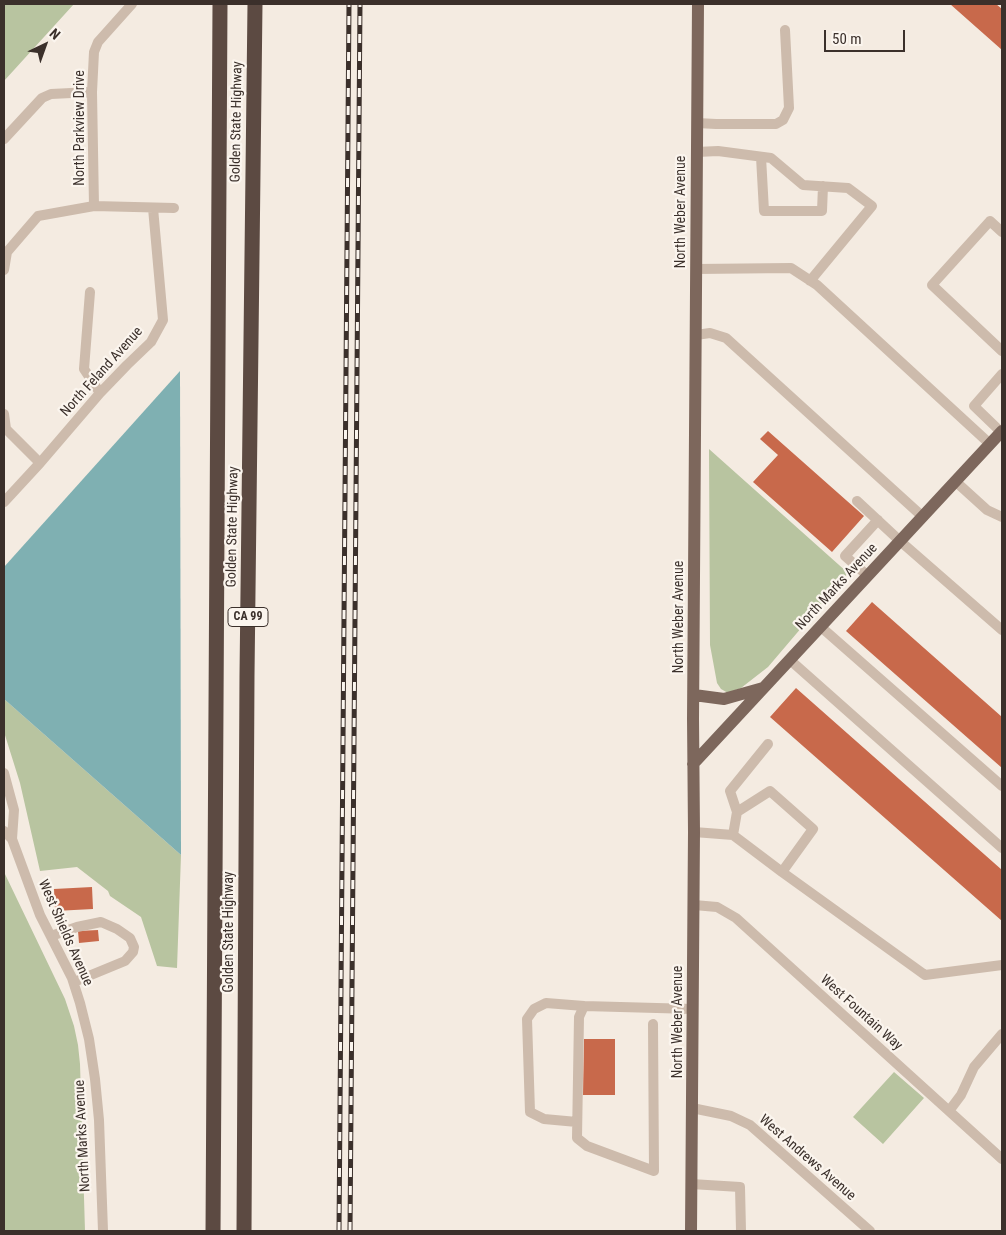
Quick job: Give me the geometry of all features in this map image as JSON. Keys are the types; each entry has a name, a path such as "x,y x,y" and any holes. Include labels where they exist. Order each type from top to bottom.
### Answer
{"highway":[{"name":"Golden State Highway","path":"213,1231 220,4"},
{"name":"Golden State Highway","path":"244,1231 247,685 255,4"}],"main road":[{"name":"North Weber Avenue","path":"691,1231 698,4"},
{"name":"North Marks Avenue","path":"693,764 1002,432"},
{"path":"694,695 724,699 763,688"}],"street":[{"name":"North Parkview Drive","path":"94,206 92,92 94,52 98,42 132,4"},
{"path":"697,123 776,124 783,120 789,108 785,30"},
{"path":"4,139 42,98 52,94 92,92"},
{"path":"697,152 718,151 771,158 803,185 848,188 872,206 810,281"},
{"path":"761,157 764,211 822,211 823,186"},
{"path":"4,270 7,252 38,216 94,206 174,208"},
{"name":"North Feland Avenue","path":"4,502 100,393 151,342 163,320 154,208"},
{"path":"1002,232 990,221 932,285 1002,351"},
{"path":"696,269 792,268 817,285 990,444"},
{"path":"90,292 84,369 100,393"},
{"path":"696,335 710,333 726,338 923,517"},
{"path":"1002,374 974,406 1002,432"},
{"path":"4,414 5,430 40,463"},
{"path":"955,482 988,510 1002,517"},
{"path":"857,501 1002,630"},
{"path":"868,576 845,556 878,520"},
{"path":"821,627 1002,786"},
{"path":"790,660 1002,848"},
{"path":"734,836 737,812 730,791 768,744"},
{"name":"West Shields Avenue","path":"4,773 14,810 12,839"},
{"path":"737,812 770,791 813,829 782,872"},
{"name":"West Shields Avenue","path":"4,830 12,839 40,915 74,982 89,1039"},
{"path":"694,832 734,836 925,975 1002,965"},
{"name":"West Fountain Way","path":"694,905 717,906 736,918 1002,1159"},
{"path":"51,936 77,927 101,922 117,929 130,938 134,947 133,952 125,961 74,982"},
{"path":"577,1122 544,1119 530,1112 527,1019 534,1009 546,1003 693,1009"},
{"path":"584,1006 579,1017 577,1138 587,1146 654,1171 653,1024"},
{"path":"949,1111 960,1095 974,1067 1002,1034"},
{"name":"North Marks Avenue","path":"89,1039 96,1078 103,1231"},
{"name":"West Andrews Avenue","path":"692,1108 731,1116 750,1124 870,1231"},
{"path":"691,1184 740,1187 741,1231"}],"green space":[{"path":"4,4 74,4 4,81"},
{"path":"709,449 848,573 768,667 741,688 728,693 721,689 717,683 710,645"},
{"path":"4,699 181,855 177,968 157,966 141,917 110,896 108,891 77,867 40,871 20,783 4,732"},
{"path":"4,872 65,999 74,1026 80,1064 85,1231 4,1231"},
{"path":"894,1072 924,1098 883,1144 853,1117"}],"water":[{"path":"180,371 181,855 4,699 4,567"}],"building":[{"path":"950,4 996,4 1002,9 1002,50"},
{"path":"768,431 864,516 832,552 753,482 778,455 760,439"},
{"path":"872,602 1002,717 1002,768 846,631"},
{"path":"796,688 1002,870 1002,921 770,717"},
{"path":"92,887 93,909 55,911 54,889"},
{"path":"98,930 99,941 79,943 78,931"},
{"path":"584,1039 615,1039 615,1095 583,1095"}],"railway":[{"path":"339,1231 349,4"},
{"path":"350,1231 360,4"}]}
